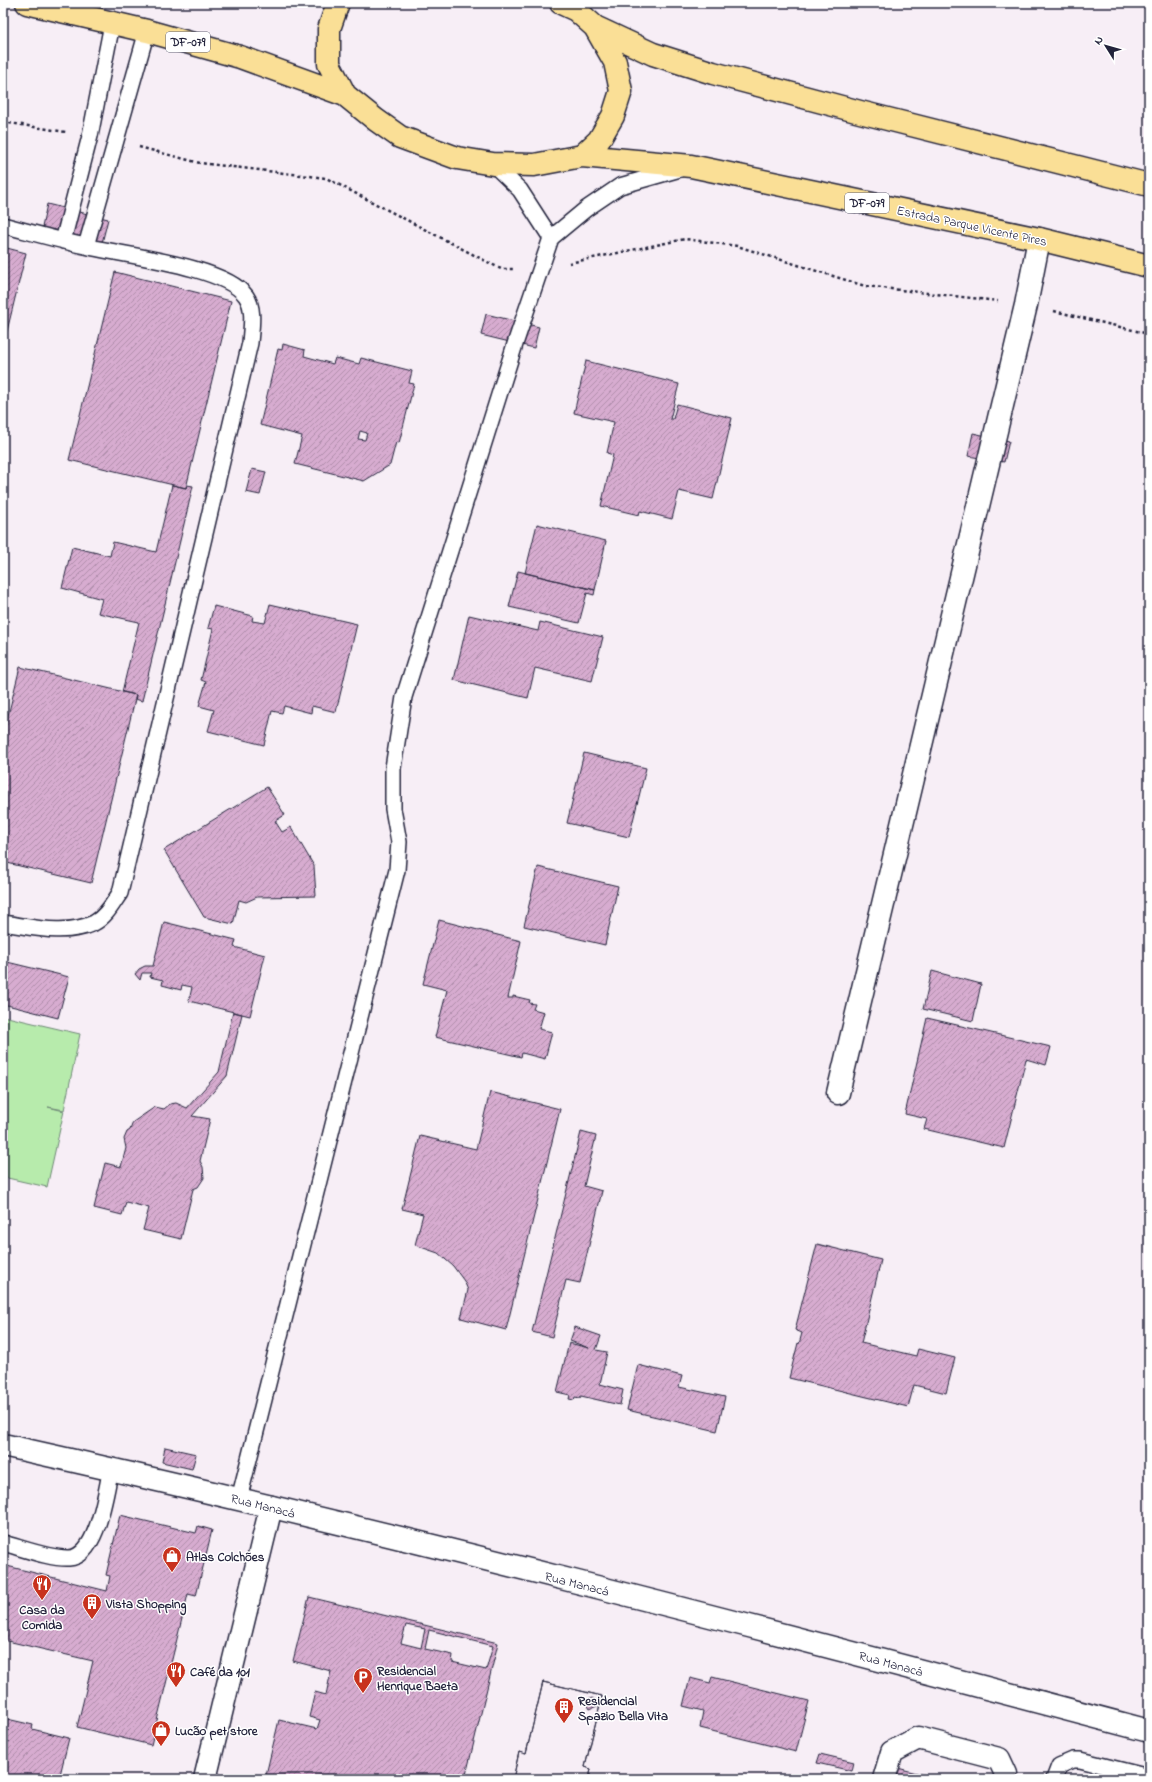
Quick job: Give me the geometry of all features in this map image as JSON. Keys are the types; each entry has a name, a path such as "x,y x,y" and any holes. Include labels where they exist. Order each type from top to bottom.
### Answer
{"main road":[{"name":"DF-079","path":"27,3 147,31 240,57 345,94 376,120 400,136 457,158 493,164 534,165 582,156"},
{"name":"DF-079","path":"338,3 329,29 329,64 345,94"},
{"path":"571,5 595,27 653,54 713,73 1149,185"},
{"path":"582,156 599,140 613,116 621,91 615,62 595,27"},
{"name":"Estrada Parque Vicente Pires","path":"582,156 691,166 1039,239 1149,266"}],"street":[{"path":"838,1093 1025,312 1039,239"},
{"name":"Rua Manacá","path":"3,1444 239,1499 804,1640 1149,1731"},
{"path":"205,1779 271,1507"},
{"path":"884,1779 892,1752 918,1738 999,1760 1006,1774 1005,1779"}],"lane":[{"path":"63,241 90,136 112,24"},
{"path":"86,246 147,31"},
{"path":"493,164 520,190 551,238"},
{"path":"239,1499 397,870 399,842 393,809 393,768 404,696 516,341 551,238 586,209 620,186 691,166"},
{"path":"3,225 63,241 174,264 220,278 236,287 246,295 252,308 250,343 120,893 109,910 95,923 68,930 3,923"},
{"path":"3,1543 55,1556 70,1558 82,1553 95,1533 111,1468"},
{"path":"1054,1779 1059,1766 1073,1760 1149,1777"}],"green space":[{"path":"3,1016 80,1034 64,1110 48,1107 64,1111 47,1187 3,1177"}],"building":[{"path":"47,204 108,219 101,247 41,232"},
{"path":"3,247 26,253 7,331 5,330 4,337"},
{"path":"115,272 231,301 186,488 69,460"},
{"path":"486,314 539,327 534,348 481,335"},
{"path":"283,344 305,350 304,356 333,364 335,358 359,364 361,358 412,371 409,383 414,384 399,443 396,442 390,465 364,481 295,464 302,436 260,425 278,349 282,350","holes":["360,431 367,433 365,440 358,439"]},
{"path":"586,361 679,384 670,419 673,419 677,404 732,418 713,499 679,491 672,519 640,511 639,515 601,506 613,455 607,453 614,422 574,413"},
{"path":"973,433 1009,441 1004,462 968,456"},
{"path":"252,469 266,472 260,495 246,492"},
{"path":"172,485 186,488 187,485 193,486 142,701 135,699 136,695 122,692 139,622 98,613 102,599 62,588 72,547 110,556 113,542 156,552"},
{"path":"537,524 606,541 595,590 525,573"},
{"path":"518,571 595,590 594,595 587,593 579,623 509,607"},
{"path":"270,604 357,624 336,712 312,706 311,713 284,706 282,713 272,711 264,745 208,731 214,710 199,706 206,682 201,680 213,629 208,628 214,606 253,616 252,621 265,623"},
{"path":"469,615 538,631 540,622 603,637 592,681 535,668 528,698 454,680"},
{"path":"20,667 136,695 91,883 3,862 3,736"},
{"path":"584,753 646,768 629,837 567,823"},
{"path":"267,787 285,815 275,821 282,832 291,827 314,866 316,896 257,897 246,902 239,900 233,924 204,917 164,850"},
{"path":"538,867 618,886 605,945 524,926"},
{"path":"439,920 521,941 508,998 513,998 513,996 530,1000 529,1003 535,1004 533,1009 544,1012 539,1029 552,1032 545,1059 522,1053 521,1057 435,1037 447,990 423,984"},
{"path":"164,922 236,940 234,947 265,955 250,1016 189,1001 192,987 182,985 181,990 162,985 163,980 150,977 151,973 142,973 140,980 135,974 139,969 145,966 153,966"},
{"path":"3,961 69,977 58,1018 3,1004"},
{"path":"932,971 981,984 973,1021 923,1009"},
{"path":"233,1012 242,1014 227,1076 192,1116 210,1119 200,1161 203,1167 204,1178 198,1187 193,1189 181,1239 143,1230 149,1208 126,1202 122,1215 94,1208 105,1163 121,1167 126,1148 124,1139 133,1122 155,1107 164,1109 170,1104 176,1103 187,1108 219,1072"},
{"path":"927,1018 1051,1047 1046,1065 1026,1059 1004,1148 924,1129 927,1119 905,1114"},
{"path":"490,1092 560,1109 506,1330 461,1318 468,1290 464,1281 453,1266 438,1253 415,1245 423,1214 402,1209 420,1136 476,1149"},
{"path":"581,1132 596,1136 584,1186 602,1191 580,1283 566,1280 552,1337 532,1332"},
{"path":"817,1244 881,1260 861,1343 916,1356 918,1349 955,1358 946,1393 914,1385 908,1407 789,1378 802,1333 795,1330"},
{"path":"575,1327 601,1336 596,1350 607,1352 600,1384 623,1390 620,1405 581,1396 580,1398 575,1397 574,1400 569,1399 570,1395 557,1392 569,1343 589,1348 570,1341"},
{"path":"638,1365 682,1376 679,1387 725,1397 717,1431 627,1410"},
{"path":"165,1447 196,1454 192,1469 162,1462"},
{"name":"Vista Shopping","path":"120,1515 196,1533 198,1526 212,1530 196,1596 188,1594 151,1745 77,1727 93,1661 3,1640 3,1565 107,1591 110,1576 106,1575"},
{"path":"309,1597 498,1643 465,1779 265,1779 279,1720 317,1729 320,1720 309,1717 315,1692 326,1695 331,1671 293,1661","holes":["406,1625 425,1629 421,1648 401,1643","429,1630 493,1646 486,1670 452,1662 453,1655 425,1649"]},
{"path":"712,1677 809,1701 796,1752 700,1728 703,1711 683,1706 690,1678 710,1683"},
{"name":"Residencial Spazio Bella Vita","path":"543,1682 602,1696 585,1767 591,1769 589,1779 513,1779 519,1752 526,1754","holes":["592,1698 597,1701 597,1706 590,1709 587,1704 588,1700"]},
{"name":"Residencial Spazio Bella Vita","path":"543,1682 602,1696 585,1767 591,1769 589,1779 513,1779 519,1752 526,1754"},
{"path":"3,1718 33,1725 32,1729 69,1738 59,1779 3,1779"},
{"path":"820,1754 854,1762 852,1771 817,1763"},
{"path":"898,1768 909,1771 941,1779 895,1779"}],"place":[{"name":"Atlas Colchões","path":"172,1573"},
{"name":"Casa da Comida","path":"42,1601"},
{"name":"Vista Shopping","path":"92,1620"},
{"name":"Café da 101","path":"176,1688"},
{"name":"Residencial Henrique Baeta","path":"363,1694"},
{"name":"Residencial Spazio Bella Vita","path":"564,1724"},
{"name":"Lucão pet store","path":"161,1747"}]}
